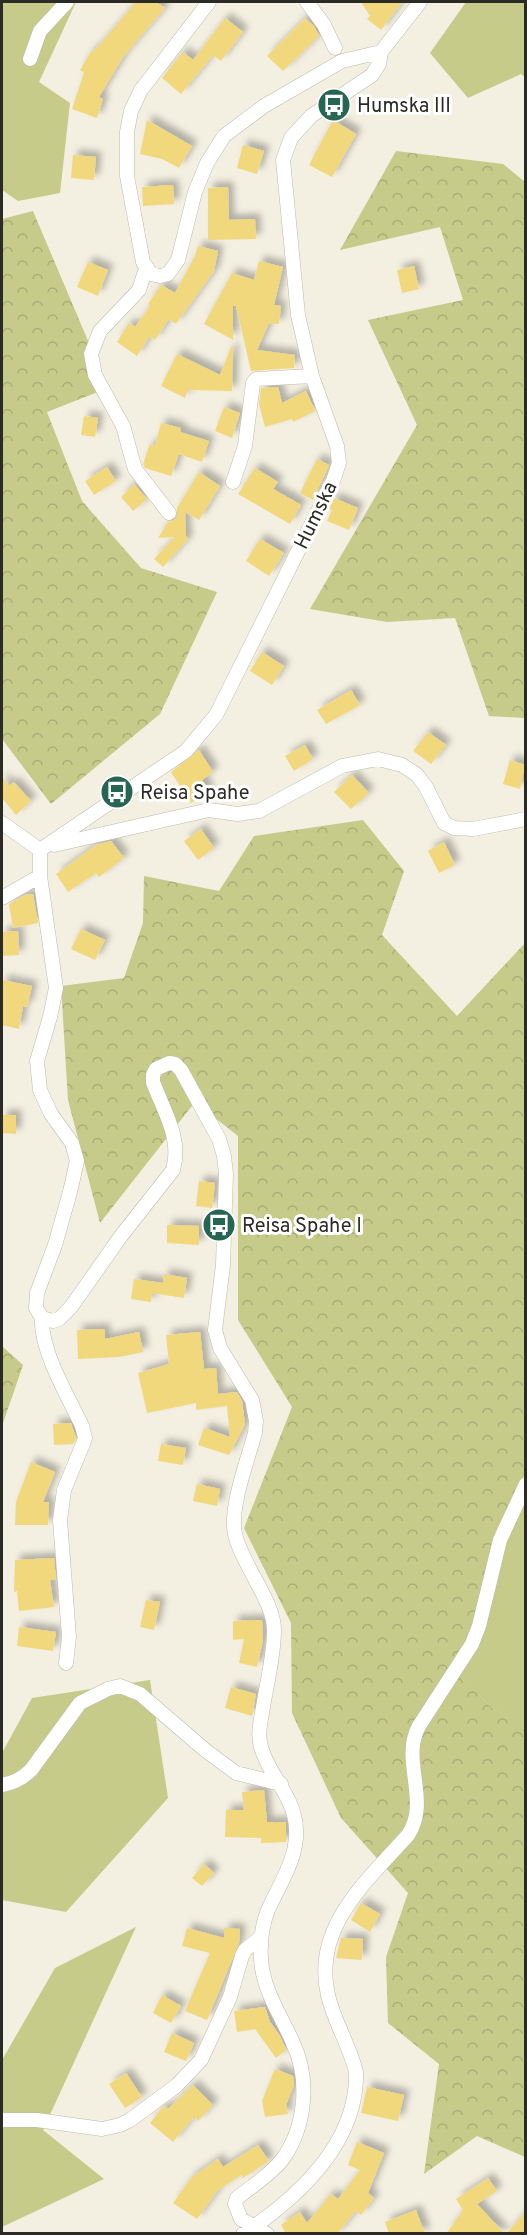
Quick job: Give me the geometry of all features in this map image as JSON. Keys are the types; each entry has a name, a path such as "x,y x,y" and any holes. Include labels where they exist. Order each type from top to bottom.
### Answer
{"street":[{"path":"30,59 40,31 67,2"},
{"path":"209,2 141,90 131,111 127,132 127,176 143,262 151,274 160,276 168,274 178,260 195,192 207,163 224,136 264,106 342,62 381,52"},
{"path":"308,2 335,48"},
{"name":"Humska","path":"42,848 186,751 216,715 333,481 339,463 337,446 312,376 297,315 283,160 291,138 311,117 372,75 379,64 381,52 420,2"},
{"path":"146,268 140,290 100,331 91,354 95,375 123,426 135,469 169,513"},
{"path":"233,482 245,446 253,383 256,379 312,376"},
{"path":"2,823 42,848 209,810 237,814 259,811 342,766 378,759 402,765 417,775 426,787 444,823 454,828 473,830 525,819"},
{"path":"42,848 40,876 56,988 37,1061 40,1090 51,1114 72,1143 77,1161 55,1245 37,1293 36,1308 42,1318 48,1321 58,1319 71,1307 121,1236 172,1170 176,1157 175,1136 153,1075 162,1064 176,1065 181,1070 219,1139 224,1156 226,1174 223,1265 215,1330 220,1348 246,1389 254,1411 255,1433 235,1509 234,1533 273,1620 273,1645 259,1738 266,1761 290,1800 294,1814 296,1841 281,1885 268,1911 261,1937 261,1960 272,2004 294,2043 300,2063 303,2083 302,2107 296,2132 282,2160 272,2171 237,2198 235,2204 241,2219 261,2229"},
{"path":"2,898 40,876"},
{"path":"42,1318 41,1330 45,1346 82,1426 85,1438 64,1490 60,1520 69,1637 66,1663"},
{"path":"243,2234 261,2229 312,2179 323,2165 349,2117 357,2084 356,2072 328,1998 325,1964 329,1944 335,1924 345,1907 408,1834 415,1821 418,1808 412,1740 472,1644 479,1626 500,1540 525,1484"},
{"path":"2,1785 12,1784 32,1770 80,1702 120,1686 140,1694 205,1750 236,1773 281,1784"},
{"path":"2,2120 44,2121 102,2130 130,2120 176,2086 194,2069 222,2017 245,1950 261,1937"}],"green space":[{"path":"2,2 76,2 39,82 70,103 60,193 18,201 2,190"},
{"path":"466,2 525,2 525,77 521,74 468,98 430,53"},
{"path":"396,151 503,164 525,182 525,718 489,716 455,618 387,622 310,609 417,425 368,320 463,300 440,227 340,250"},
{"path":"33,211 108,388 47,412 82,501 141,568 217,592 160,714 51,804 2,739 2,219"},
{"path":"363,820 404,871 382,935 457,1016 525,943 525,1484 479,1626 455,1670 492,1708 517,1723 525,1708 525,2157 477,2136 424,2174 439,2064 388,2023 386,1957 408,1893 341,1818 292,1713 291,1623 244,1528 292,1407 238,1320 238,1136 195,1102 100,1223 68,1100 61,986 124,978 143,923 144,876 219,891 254,836"},
{"path":"2,1346 23,1365 2,1426"},
{"path":"525,1484 526,1708 517,1724 492,1708 454,1670"},
{"path":"150,1680 168,1798 66,1912 2,1900 2,1753 32,1698"},
{"path":"136,1927 43,2130 104,2179 2,2227 2,2060 55,1968"}],"building":[{"path":"136,2 156,2 165,8 123,57 99,97 103,99 97,118 72,109 84,73 80,70 92,50 94,51"},
{"path":"361,2 402,2 381,30 367,19 370,16"},
{"path":"225,18 243,32 221,61 213,55 181,94 162,78 183,52 193,60"},
{"path":"305,18 314,26 319,36 283,71 267,56"},
{"path":"147,120 192,146 179,168 162,159 140,154"},
{"path":"333,120 356,134 332,177 309,165"},
{"path":"243,145 264,151 257,174 237,168"},
{"path":"73,155 96,157 94,180 71,178"},
{"path":"173,185 174,204 143,206 142,187"},
{"path":"228,187 229,220 255,219 256,239 208,240 208,188"},
{"path":"198,246 218,251 214,271 176,324 169,319 155,340 150,336 137,356 117,342 129,323 135,327 161,285 175,293"},
{"path":"259,261 283,267 274,305 281,306 279,324 269,323 257,350 295,355 294,368 251,371 236,306 233,306 233,340 204,324 232,273 254,280"},
{"path":"88,262 108,270 98,296 77,287"},
{"path":"414,266 419,289 402,293 397,270"},
{"path":"231,347 233,347 232,391 188,390 185,398 161,386 177,354 220,375"},
{"path":"278,387 282,403 306,391 315,411 293,422 292,419 265,427 259,404 261,388"},
{"path":"224,407 240,413 232,438 215,431"},
{"path":"84,416 98,418 95,437 81,435"},
{"path":"161,423 181,428 180,432 209,441 202,462 179,454 171,476 145,468 143,464 150,444 155,446"},
{"path":"317,459 329,465 313,500 300,493"},
{"path":"107,467 116,481 94,495 85,481"},
{"path":"255,468 278,482 273,489 301,505 290,524 238,494"},
{"path":"199,472 220,486 199,520 185,512 188,539 163,567 154,559 175,537 158,538 168,522 177,517 177,508"},
{"path":"134,484 147,499 133,511 121,497"},
{"path":"334,498 358,508 349,530 327,521"},
{"path":"260,539 284,553 269,576 246,561"},
{"path":"262,652 284,666 272,685 250,671"},
{"path":"351,690 360,705 326,724 317,710"},
{"path":"428,732 446,745 431,764 413,751"},
{"path":"305,745 313,759 294,771 285,756"},
{"path":"199,750 213,772 202,780 209,791 191,803 171,772"},
{"path":"510,760 525,765 520,789 503,784"},
{"path":"352,775 369,793 351,809 334,792"},
{"path":"2,777 9,786 14,782 31,801 16,815 2,798"},
{"path":"201,829 214,848 198,860 184,841"},
{"path":"111,841 124,858 99,877 96,873 68,892 56,874 96,845"},
{"path":"444,842 455,865 439,873 428,851"},
{"path":"33,894 38,923 13,928 9,904 25,895"},
{"path":"81,929 105,940 95,960 71,949"},
{"path":"18,931 19,955 2,956 2,932"},
{"path":"2,980 32,986 27,1007 23,1006 19,1029 2,1025"},
{"path":"2,1115 16,1115 16,1134 2,1133"},
{"path":"199,1181 215,1183 212,1208 196,1206"},
{"path":"167,1225 199,1226 199,1245 167,1243"},
{"path":"164,1274 187,1278 184,1298 152,1293 151,1302 131,1299 134,1279 163,1283"},
{"path":"105,1329 105,1339 139,1332 143,1352 119,1357 78,1359 77,1330"},
{"path":"200,1332 204,1369 216,1368 218,1394 237,1392 242,1401 245,1424 229,1455 198,1445 204,1428 230,1437 227,1406 196,1410 196,1403 147,1413 138,1373 169,1364 166,1335"},
{"path":"71,1423 76,1438 73,1444 54,1445 53,1424"},
{"path":"161,1444 186,1448 183,1465 158,1461"},
{"path":"31,1462 55,1472 43,1502 49,1502 48,1525 15,1525 16,1502"},
{"path":"197,1484 220,1489 217,1506 193,1501"},
{"path":"54,1558 56,1580 50,1580 54,1607 19,1611 17,1591 14,1592 15,1560"},
{"path":"146,1600 160,1602 154,1630 140,1627"},
{"path":"262,1620 263,1640 257,1667 239,1663 244,1639 233,1640 233,1621"},
{"path":"19,1627 56,1632 53,1651 17,1646"},
{"path":"231,1687 256,1694 252,1716 225,1708"},
{"path":"264,1790 267,1822 286,1822 286,1842 261,1843 261,1838 225,1837 226,1810 244,1810 242,1792"},
{"path":"204,1864 214,1873 202,1886 192,1878"},
{"path":"361,1903 380,1914 370,1932 351,1920"},
{"path":"187,1928 224,1938 224,1928 240,1929 239,1943 207,2020 185,2011 210,1953 182,1946"},
{"path":"341,1938 363,1939 362,1960 336,1958"},
{"path":"162,1995 181,2006 171,2023 153,2013"},
{"path":"265,2007 270,2022 286,2050 276,2058 255,2029 237,2032 234,2011"},
{"path":"172,2033 194,2043 186,2061 164,2052"},
{"path":"275,2069 293,2076 294,2085 286,2105 288,2114 265,2117 262,2101"},
{"path":"126,2073 142,2097 125,2108 109,2084"},
{"path":"193,2085 213,2105 198,2121 194,2117 173,2142 150,2123 164,2106 168,2109"},
{"path":"367,2087 404,2095 398,2121 361,2113"},
{"path":"357,2142 384,2153 368,2193 374,2198 361,2215 356,2211 337,2234 286,2234 281,2225 300,2212 307,2223 331,2194 338,2199 360,2170 348,2165"},
{"path":"258,2145 269,2161 243,2178 241,2175 218,2190 197,2219 173,2203 192,2177 218,2159 223,2167"},
{"path":"488,2178 497,2191 477,2204 505,2234 446,2234 463,2210 456,2199"},
{"path":"416,2210 425,2234 389,2234 385,2222"},
{"path":"525,2212 525,2234 506,2234"}],"place":[{"name":"Humska III","path":"334,105"},
{"name":"Reisa Spahe","path":"117,792"},
{"name":"Reisa Spahe I","path":"219,1225"}]}
